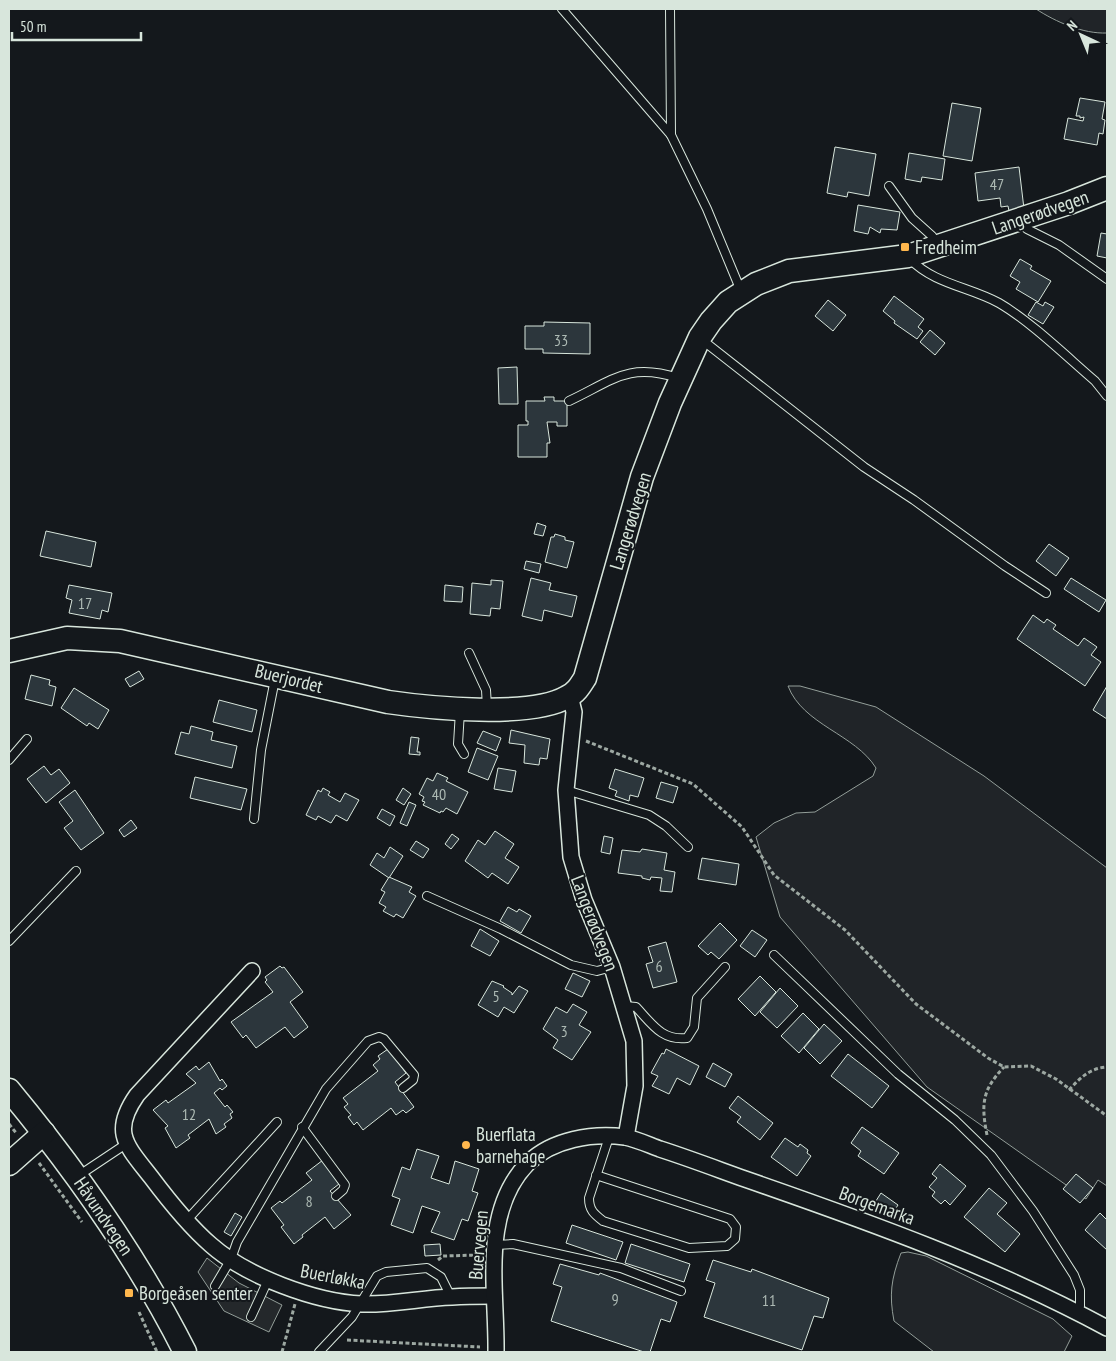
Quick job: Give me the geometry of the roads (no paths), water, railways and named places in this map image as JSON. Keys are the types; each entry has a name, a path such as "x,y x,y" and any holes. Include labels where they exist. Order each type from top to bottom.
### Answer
{"main road":[{"name":"Langerødvegen","path":"570,696 585,678 642,477 680,378 700,337 720,310 742,292 756,284 789,271 908,256 939,247 1107,188"},
{"name":"Buerjordet","path":"9,651 67,638 120,641 276,674 388,702 461,709 534,707 549,704 570,696"},
{"name":"Håvundvegen","path":"9,1090 78,1176 121,1239 185,1352"},
{"path":"9,1164 44,1133"}],"street":[{"name":"Langerødvegen","path":"570,696 574,712 566,790 571,857 584,900 612,968 634,1041 635,1086 626,1137"},
{"path":"126,1144 123,1134 123,1121 127,1109 137,1094 252,971"},
{"name":"Buervegen","path":"496,1350 494,1296 497,1225 502,1203 520,1173 543,1152 572,1140 626,1137"},
{"name":"Borgemarka","path":"626,1137 928,1245 1020,1283 1107,1328"},
{"name":"Buerløkka","path":"126,1144 187,1220 211,1245 268,1280 298,1292 360,1304 403,1303 451,1297 494,1296"}],"lane":[{"path":"562,9 670,134 707,209 742,292"},
{"path":"670,9 670,134"},
{"path":"889,186 912,218 932,236 939,247"},
{"path":"1017,220 1027,229 1059,245 1107,279"},
{"path":"908,256 928,274 981,294 1001,304 1095,381 1107,396"},
{"path":"700,337 864,467 1046,593"},
{"path":"569,401 610,379 626,374 650,370 680,378"},
{"path":"469,653 486,690 488,709"},
{"path":"254,819 261,750 276,674"},
{"path":"461,709 458,744 464,754"},
{"path":"9,760 27,739"},
{"path":"566,790 649,815 666,826 688,847"},
{"path":"9,941 76,871"},
{"path":"428,896 571,965 596,971 612,968"},
{"path":"774,955 898,1074 955,1120 991,1155 1033,1211 1074,1275 1080,1290 1078,1312"},
{"path":"625,1006 636,1007 664,1036 677,1039 687,1038 694,1027 697,998 725,967"},
{"path":"214,1286 231,1259 237,1242 302,1127 337,1074 368,1041 375,1038 387,1041 414,1075 413,1080 403,1088"},
{"path":"187,1220 277,1122"},
{"path":"302,1127 345,1185 343,1190 336,1196"},
{"path":"596,1175 730,1219 736,1226 736,1239 727,1246 689,1248 603,1221 589,1206 589,1198 596,1175 609,1137"},
{"path":"78,1176 126,1144"},
{"path":"496,1245 513,1244 620,1268 681,1291"},
{"path":"319,1352 352,1317 377,1276 386,1272 427,1268 441,1278 451,1297"},
{"path":"251,1317 268,1280"}],"place":[{"name":"Fredheim","path":"905,247"},
{"name":"Buerflata barnehage","path":"466,1145"},
{"name":"Borgeåsen senter","path":"129,1293"}]}
